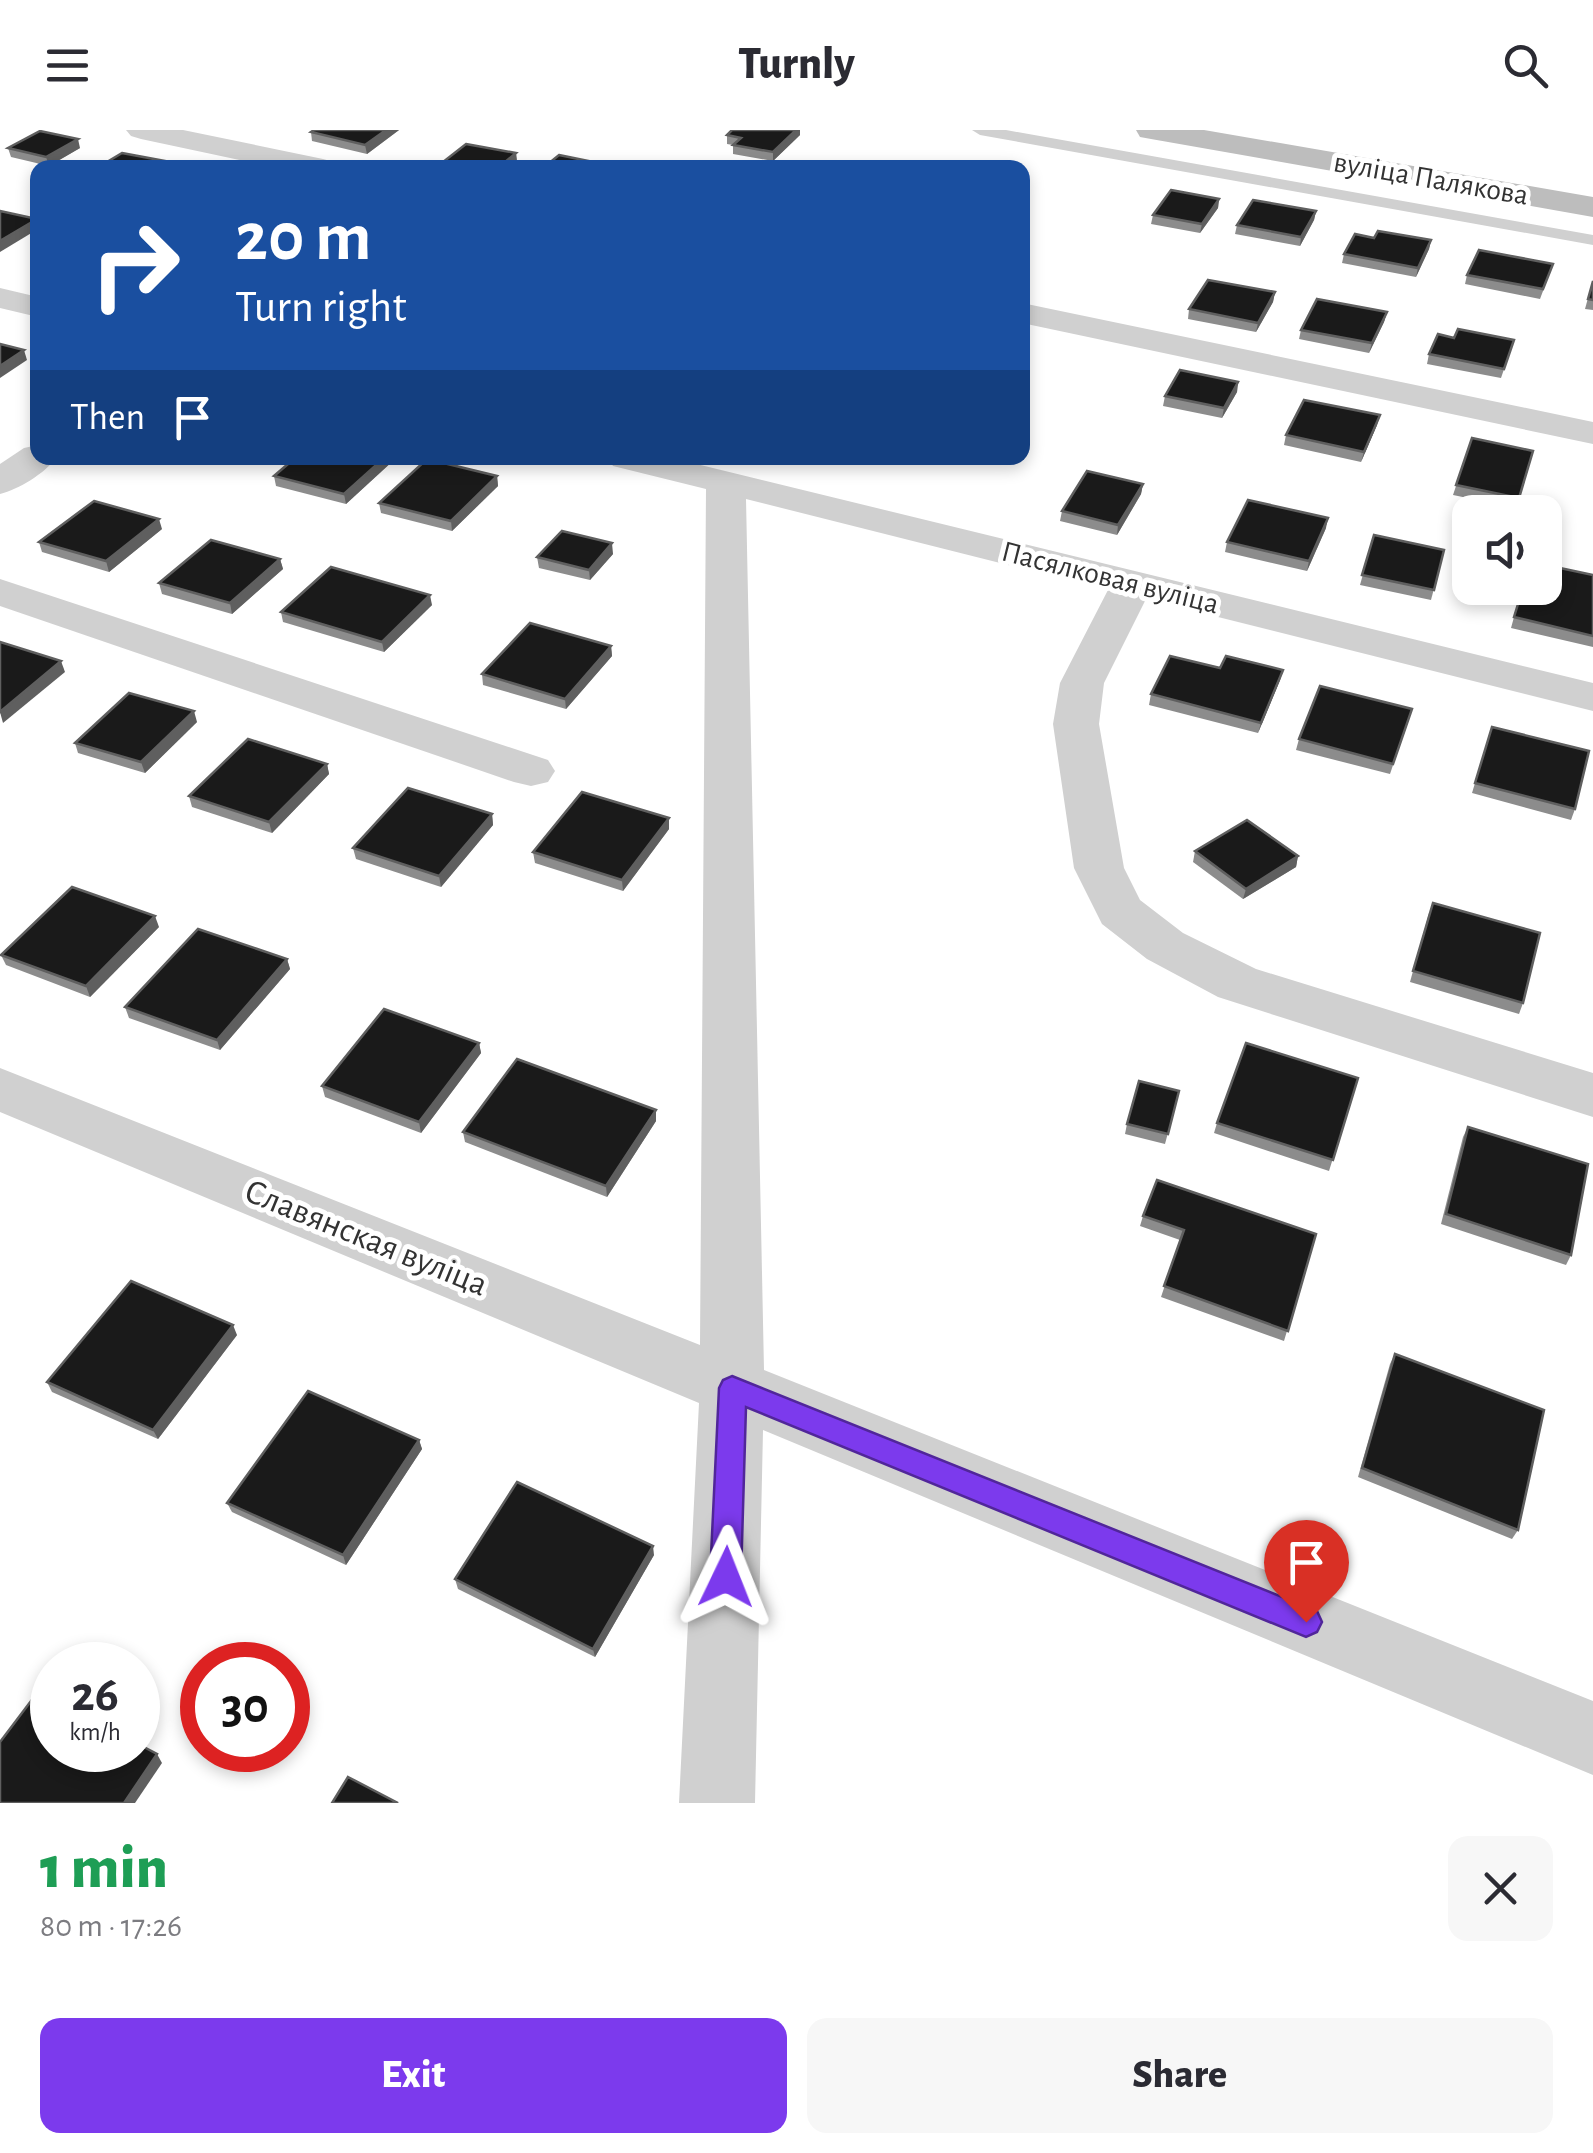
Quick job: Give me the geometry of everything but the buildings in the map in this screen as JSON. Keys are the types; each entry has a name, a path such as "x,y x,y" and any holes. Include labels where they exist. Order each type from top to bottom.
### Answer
{"street":[{"path":"141,130 285,160"},
{"name":"вуліца Палякова","path":"1151,130 1593,207"},
{"path":"0,298 30,305"},
{"path":"1030,316 1593,432"},
{"path":"0,482 30,461"},
{"name":"Пасялковая вуліца","path":"655,465 1593,698"},
{"path":"717,1803 732,1388 726,483"},
{"path":"1132,584 1082,684 1076,724 1099,868 1120,911 1166,946 1237,983 1593,1095"},
{"path":"0,592 531,771"},
{"name":"Славянская вуліца","path":"0,1088 1593,1738"}],"lane":[{"path":"980,130 1593,240"}],"route":[{"path":"726,1577 732,1388 1306,1622"}]}
